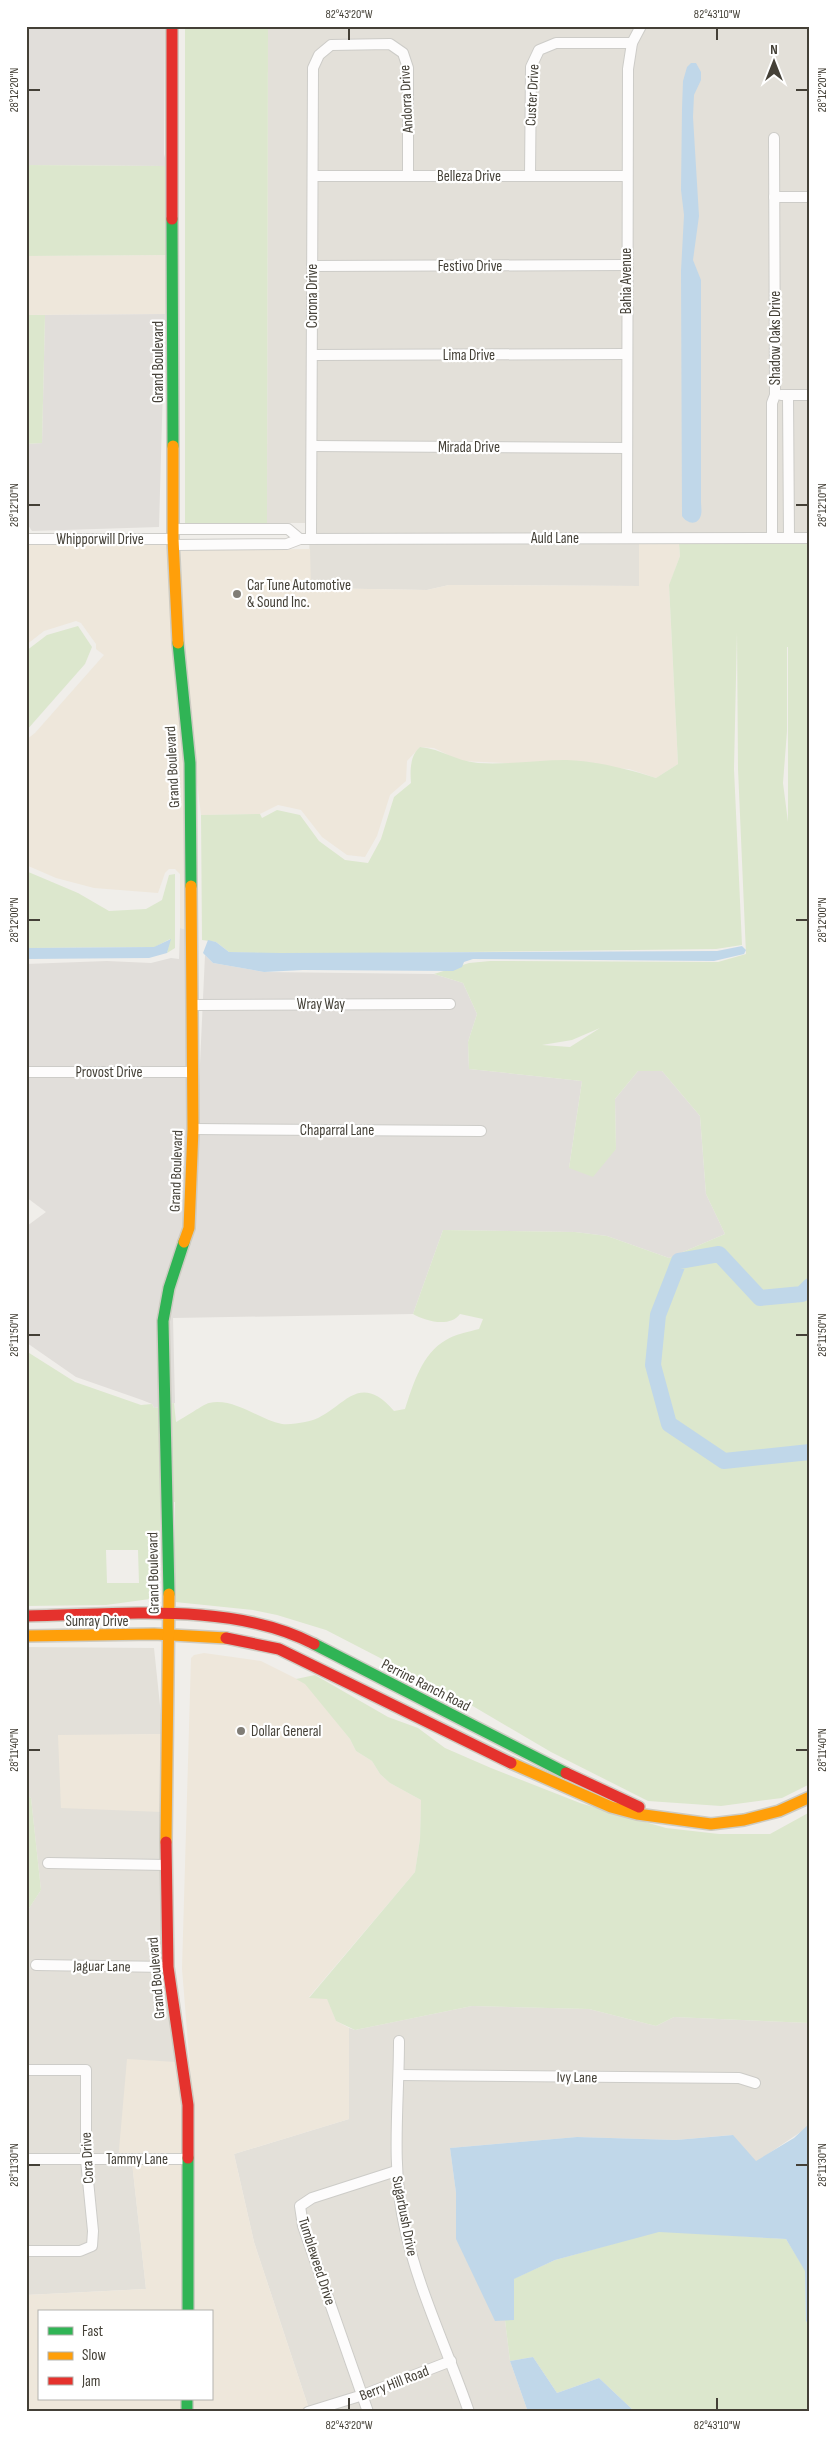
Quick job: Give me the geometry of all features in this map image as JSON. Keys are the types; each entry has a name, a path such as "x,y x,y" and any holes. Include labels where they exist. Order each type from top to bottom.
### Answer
{"street":[{"name":"Grand Boulevard","path":"172,26 174,538 179,665 190,763 193,1129 189,1228 168,1288 163,1321 168,1616 166,1865 168,1967 188,2105 188,2310"},
{"name":"Bahia Avenue","path":"627,538 626,176 628,69 632,43 641,26"},
{"name":"Custer Drive","path":"530,176 531,67 538,50 556,43 632,43"},
{"name":"Andorra Drive","path":"319,54 331,45 390,44 403,53 408,68 408,176"},
{"name":"Corona Drive","path":"311,539 313,68 319,54"},
{"name":"Shadow Oaks Drive","path":"772,538 772,403 775,395 774,138"},
{"name":"Belleza Drive","path":"313,176 626,176"},
{"path":"774,198 810,197"},
{"name":"Festivo Drive","path":"312,266 627,265"},
{"name":"Lima Drive","path":"312,355 626,354"},
{"path":"775,395 810,395"},
{"name":"Shadow Oaks Drive","path":"788,395 789,538"},
{"name":"Mirada Drive","path":"312,446 627,448"},
{"name":"Auld Lane","path":"174,538 288,529 300,539"},
{"name":"Auld Lane","path":"174,538 287,544 300,539 810,538"},
{"name":"Whipporwill Drive","path":"26,539 174,538"},
{"name":"Wray Way","path":"192,1005 450,1004"},
{"name":"Provost Drive","path":"26,1072 193,1072"},
{"name":"Chaparral Lane","path":"193,1129 481,1130"},
{"name":"Sunray Drive","path":"26,1616 168,1616"},
{"name":"Perrine Ranch Road","path":"168,1616 228,1618 265,1624 291,1632 607,1794 660,1816"},
{"name":"Sunray Drive","path":"26,1636 168,1635"},
{"name":"Perrine Ranch Road","path":"168,1635 213,1636 251,1641 279,1648 578,1794 637,1814 711,1824 744,1820 779,1812 810,1797"},
{"path":"48,1863 166,1865"},
{"name":"Jaguar Lane","path":"36,1965 168,1967"},
{"name":"Sugarbush Drive","path":"399,2041 396,2171 403,2223 413,2261 469,2412"},
{"name":"Cora Drive","path":"26,2070 86,2070 86,2160 93,2231 92,2246 80,2251 26,2251"},
{"name":"Ivy Lane","path":"399,2075 739,2078 755,2083"},
{"name":"Tammy Lane","path":"26,2159 188,2159"},
{"name":"Tumbleweed Drive","path":"368,2412 303,2226 300,2206 312,2198 396,2171"},
{"name":"Berry Hill Road","path":"308,2412 363,2395 451,2360"}],"shaded area":[{"path":"26,26 165,26 164,154 167,166 26,165"},
{"path":"268,26 810,26 810,542 639,544 639,586 449,585 427,590 310,588 309,523 267,523"},
{"path":"168,255 165,314 26,315 26,256"},
{"path":"165,314 159,527 32,531 26,522 26,444 42,443 45,315"},
{"path":"26,537 169,539 185,763 187,930 180,928 180,874 175,869 169,869 165,873 158,893 94,888 56,878 26,865 26,740 35,733 104,655 96,649 96,644 81,623 76,621 44,631 26,645"},
{"path":"679,543 680,556 669,586 678,764 656,778 629,769 460,761 434,748 420,747 407,761 406,781 390,795 377,836 365,857 347,855 322,837 301,810 278,805 260,814 201,815 183,665 181,550 310,549 311,588 427,590 449,585 639,586 639,544"},
{"path":"180,928 187,930 187,1208 178,1247 160,1407 154,1408 152,1404 142,1400 76,1377 27,1343 27,1226 46,1212 26,1197 26,964 107,961 151,963 171,958 179,959"},
{"path":"205,955 213,963 264,972 434,974 463,983 477,1014 468,1042 469,1069 582,1081 569,1168 616,1149 615,1099 638,1071 662,1071 700,1116 706,1194 725,1234 669,1258 607,1236 575,1232 443,1230 413,1314 173,1318 175,1403 169,1404 168,1322 197,1129"},
{"path":"26,1647 154,1648 163,1734 58,1736 162,1812 176,2062 132,2162 146,2289 26,2295 26,1913 41,1890 31,1798 26,1795"},
{"path":"204,1653 261,1661 305,1683 350,1739 356,1751 372,1761 380,1774 390,1783 421,1800 420,1839 415,1872 309,1997 327,1998 336,2021 349,2028 349,2119 234,2154 254,2242 310,2412 192,2412 192,2400 212,2400 212,2310 192,2310 193,2105 182,1969 191,1658 194,1655"},
{"path":"163,1734 162,1812 61,1808 58,1735"},
{"path":"472,2006 589,2009 656,2026 674,2017 810,2023 808,2127 756,2162 732,2135 676,2140 577,2137 450,2148 456,2193 495,2320 505,2320 510,2361 528,2412 310,2412 254,2242 234,2154 349,2119 349,2028 355,2030"},
{"path":"127,2059 176,2062 184,2106 183,2310 38,2310 38,2400 183,2400 183,2412 26,2412 26,2295 146,2289 132,2163 118,2161"}],"green space":[{"path":"185,26 268,26 267,523 185,523"},
{"path":"26,165 167,166 168,255 26,256"},
{"path":"26,315 45,315 42,443 26,444"},
{"path":"810,542 810,1784 782,1798 721,1806 648,1801 551,1752 471,1705 326,1630 277,1615 253,1610 175,1602 175,1502 171,1502 169,1404 174,1403 176,1422 206,1404 218,1402 237,1406 273,1422 282,1424 299,1423 318,1418 358,1393 369,1393 380,1398 394,1411 405,1409 420,1370 431,1353 450,1338 479,1329 483,1319 460,1314 450,1321 437,1322 413,1314 443,1230 575,1232 607,1236 669,1258 725,1234 706,1194 700,1116 662,1071 638,1071 615,1099 616,1149 593,1177 569,1168 582,1081 469,1069 468,1042 477,1014 463,983 434,974 469,963 490,961 718,962 746,954 738,769 737,632 734,769 742,945 716,949 290,954 229,952 216,942 202,940 201,815 260,814 262,818 277,810 300,815 319,841 345,860 368,863 381,839 394,797 411,783 412,759 420,747 470,762 500,763 566,760 612,766 656,778 678,764 669,585 680,556 679,543","holes":["788,647 788,822 783,783 787,731","600,1028 570,1047 542,1045 572,1040"]},
{"path":"78,626 92,647 85,664 26,731 26,651 47,635"},
{"path":"26,871 78,893 109,911 146,909 162,900 169,875 175,874 175,948 167,953 170,939 155,947 26,948"},
{"path":"26,1351 75,1382 141,1405 152,1404 154,1408 160,1407 160,1549 157,1589 150,1599 106,1605 26,1606","holes":["106,1550 138,1550 139,1583 107,1583"]},
{"path":"315,1675 388,1717 418,1728 445,1748 580,1803 666,1828 719,1834 770,1834 810,1812 810,2023 674,2017 656,2026 589,2009 472,2006 355,2030 336,2021 327,1999 309,1998 415,1872 420,1839 421,1800 390,1783 380,1774 372,1761 356,1751 350,1739 305,1684 296,1679"},
{"path":"26,1795 31,1798 41,1890 26,1913"},
{"path":"659,2231 786,2239 805,2270 806,2321 810,2327 810,2412 635,2412 599,2378 557,2393 533,2357 510,2361 505,2320 514,2320 513,2279 555,2260"}],"water":[{"path":"691,63 696,63 701,72 701,80 694,95 693,117 699,216 693,260 701,280 701,515 700,519 692,523 682,516 681,271 684,215 681,190 683,81 687,67"},
{"path":"171,939 167,953 149,958 26,959 26,948 154,947"},
{"path":"208,940 216,942 229,952 280,953 717,951 742,946 746,950 744,954 714,961 473,959 464,962 462,967 453,971 303,970 264,972 213,963 203,953"},
{"path":"810,2123 810,2327 806,2321 805,2271 786,2239 659,2232 555,2260 514,2279 514,2320 495,2321 456,2239 456,2193 450,2148 577,2137 676,2140 733,2135 756,2161 794,2138"},
{"path":"533,2357 557,2393 599,2378 635,2412 528,2412 510,2361"}],"waterway":[{"path":"810,1286 802,1294 760,1298 719,1254 679,1261 658,1315 653,1365 669,1424 724,1461 810,1452"}],"traffic: fast":[{"path":"172,219 173,446"},
{"path":"178,643 190,763 191,886"},
{"path":"169,1594 163,1321 169,1288 184,1242"},
{"path":"314,1644 566,1773"},
{"path":"188,2158 188,2310"},
{"path":"187,2400 187,2412"}],"traffic: slow":[{"path":"173,446 173,539 178,643"},
{"path":"184,1242 189,1228 193,1129 191,886"},
{"path":"166,1842 169,1594"},
{"path":"26,1636 154,1634 226,1638"},
{"path":"511,1763 611,1807 637,1814 711,1824 744,1820 779,1811 810,1797"}],"traffic: jam":[{"path":"172,26 172,219"},
{"path":"26,1616 135,1613 211,1616 247,1621 282,1630 314,1644"},
{"path":"226,1638 279,1649 511,1763"},
{"path":"566,1773 639,1807"},
{"path":"166,1842 168,1967 188,2105 188,2158"}],"place":[{"name":"Car Tune Automotive & Sound Inc.","path":"237,594"},
{"name":"Dollar General","path":"241,1731"}]}
